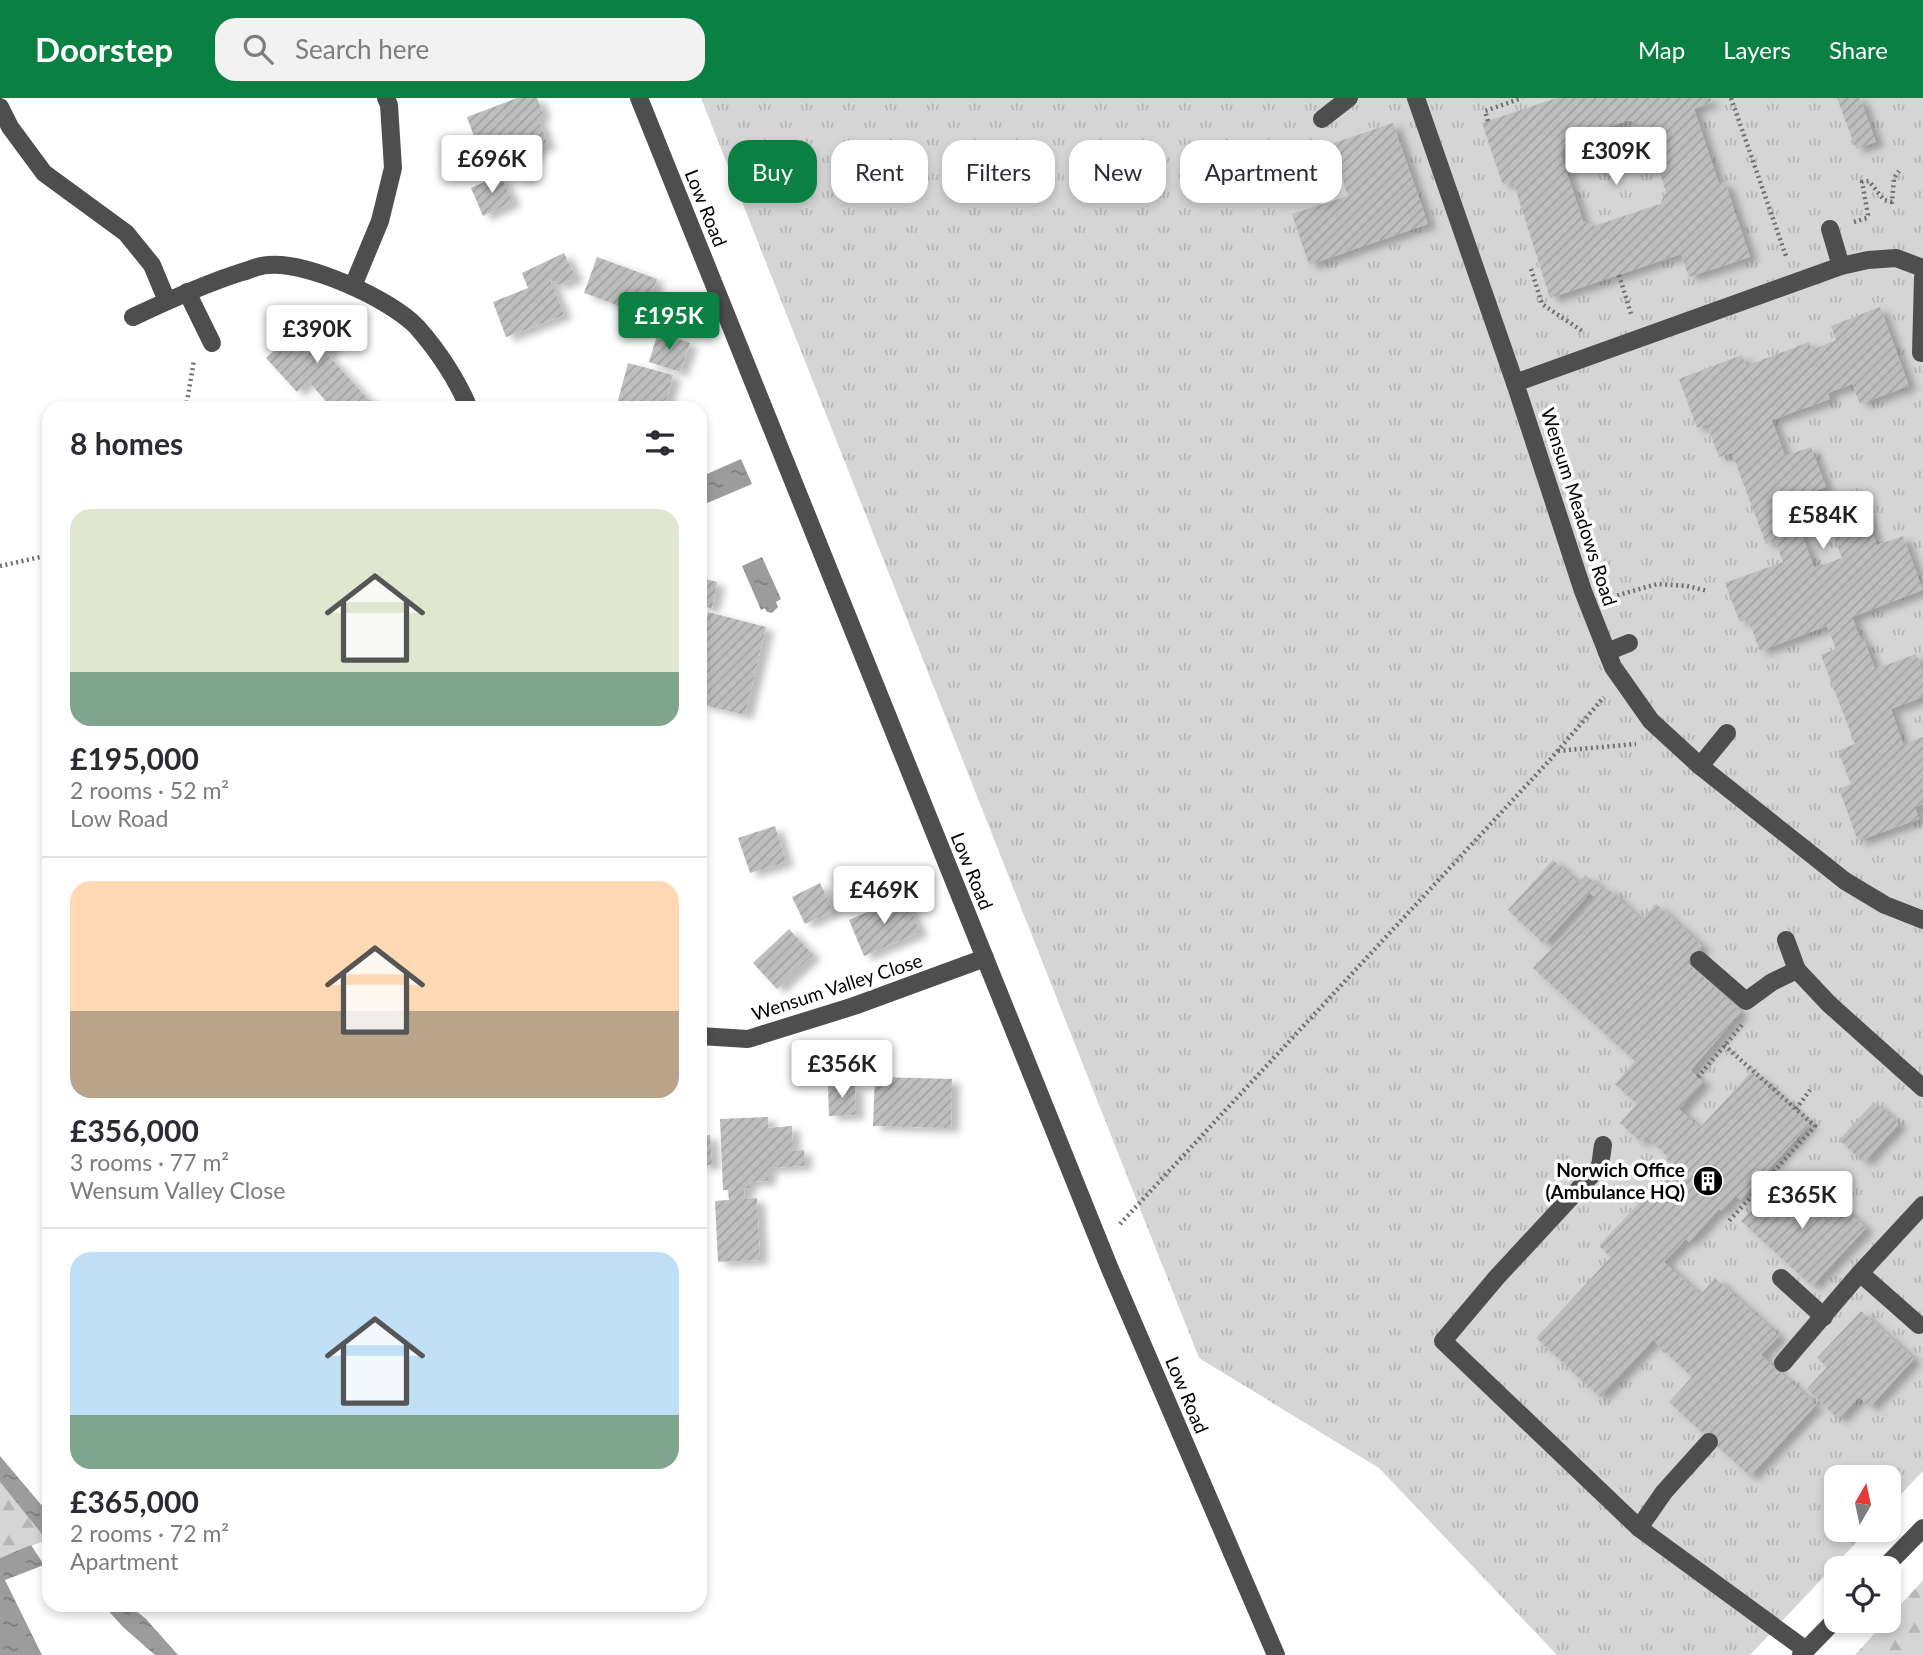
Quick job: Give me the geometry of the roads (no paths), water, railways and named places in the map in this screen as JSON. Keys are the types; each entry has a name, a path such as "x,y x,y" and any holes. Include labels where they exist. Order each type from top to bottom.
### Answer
{"street":[{"path":"353,286 380,221 393,168 389,105 386,98"},
{"name":"Low Road","path":"639,98 1101,1246 1276,1655"},
{"path":"1322,119 1349,98"},
{"name":"Wensum Meadows Road","path":"1416,98 1589,606 1607,652 1621,678 1651,721 1700,766 1845,881 1885,905 1923,920"},
{"path":"0,107 10,127 44,173 125,233 152,265 167,301"},
{"path":"1830,229 1841,266"},
{"path":"1515,383 1841,266 1896,258 1923,268"},
{"path":"134,317 187,292 268,265 314,271 353,286 416,325 453,374 466,401"},
{"path":"1921,353 1923,277"},
{"path":"187,292 212,343"},
{"path":"1607,652 1629,643"},
{"path":"1700,766 1727,733"},
{"path":"1786,940 1797,970 1829,1004 1923,1088"},
{"name":"Wensum Valley Close","path":"707,1036 748,1039 854,1006 985,958"},
{"path":"1699,960 1746,1001 1772,982 1797,970"},
{"path":"1603,1145 1600,1166 1497,1277 1443,1341 1639,1528 1803,1652 1824,1631"},
{"path":"1783,1363 1923,1205"},
{"path":"1860,1273 1919,1325"},
{"path":"1781,1278 1824,1317"},
{"path":"1639,1528 1664,1492 1709,1442"},
{"path":"1896,1556 1923,1528"}],"water":[{"path":"741,459 752,484 707,503 707,474"},
{"path":"762,557 781,599 776,602 778,607 772,613 765,608 761,610 742,566"},
{"path":"0,1456 42,1506 42,1534 0,1482"},
{"path":"31,1545 42,1562 42,1566 5,1580 42,1655 0,1655 0,1558"},
{"path":"109,1612 138,1612 178,1655 155,1655"}],"place":[{"name":"Norwich Office (Ambulance HQ)","path":"1708,1181"}]}
